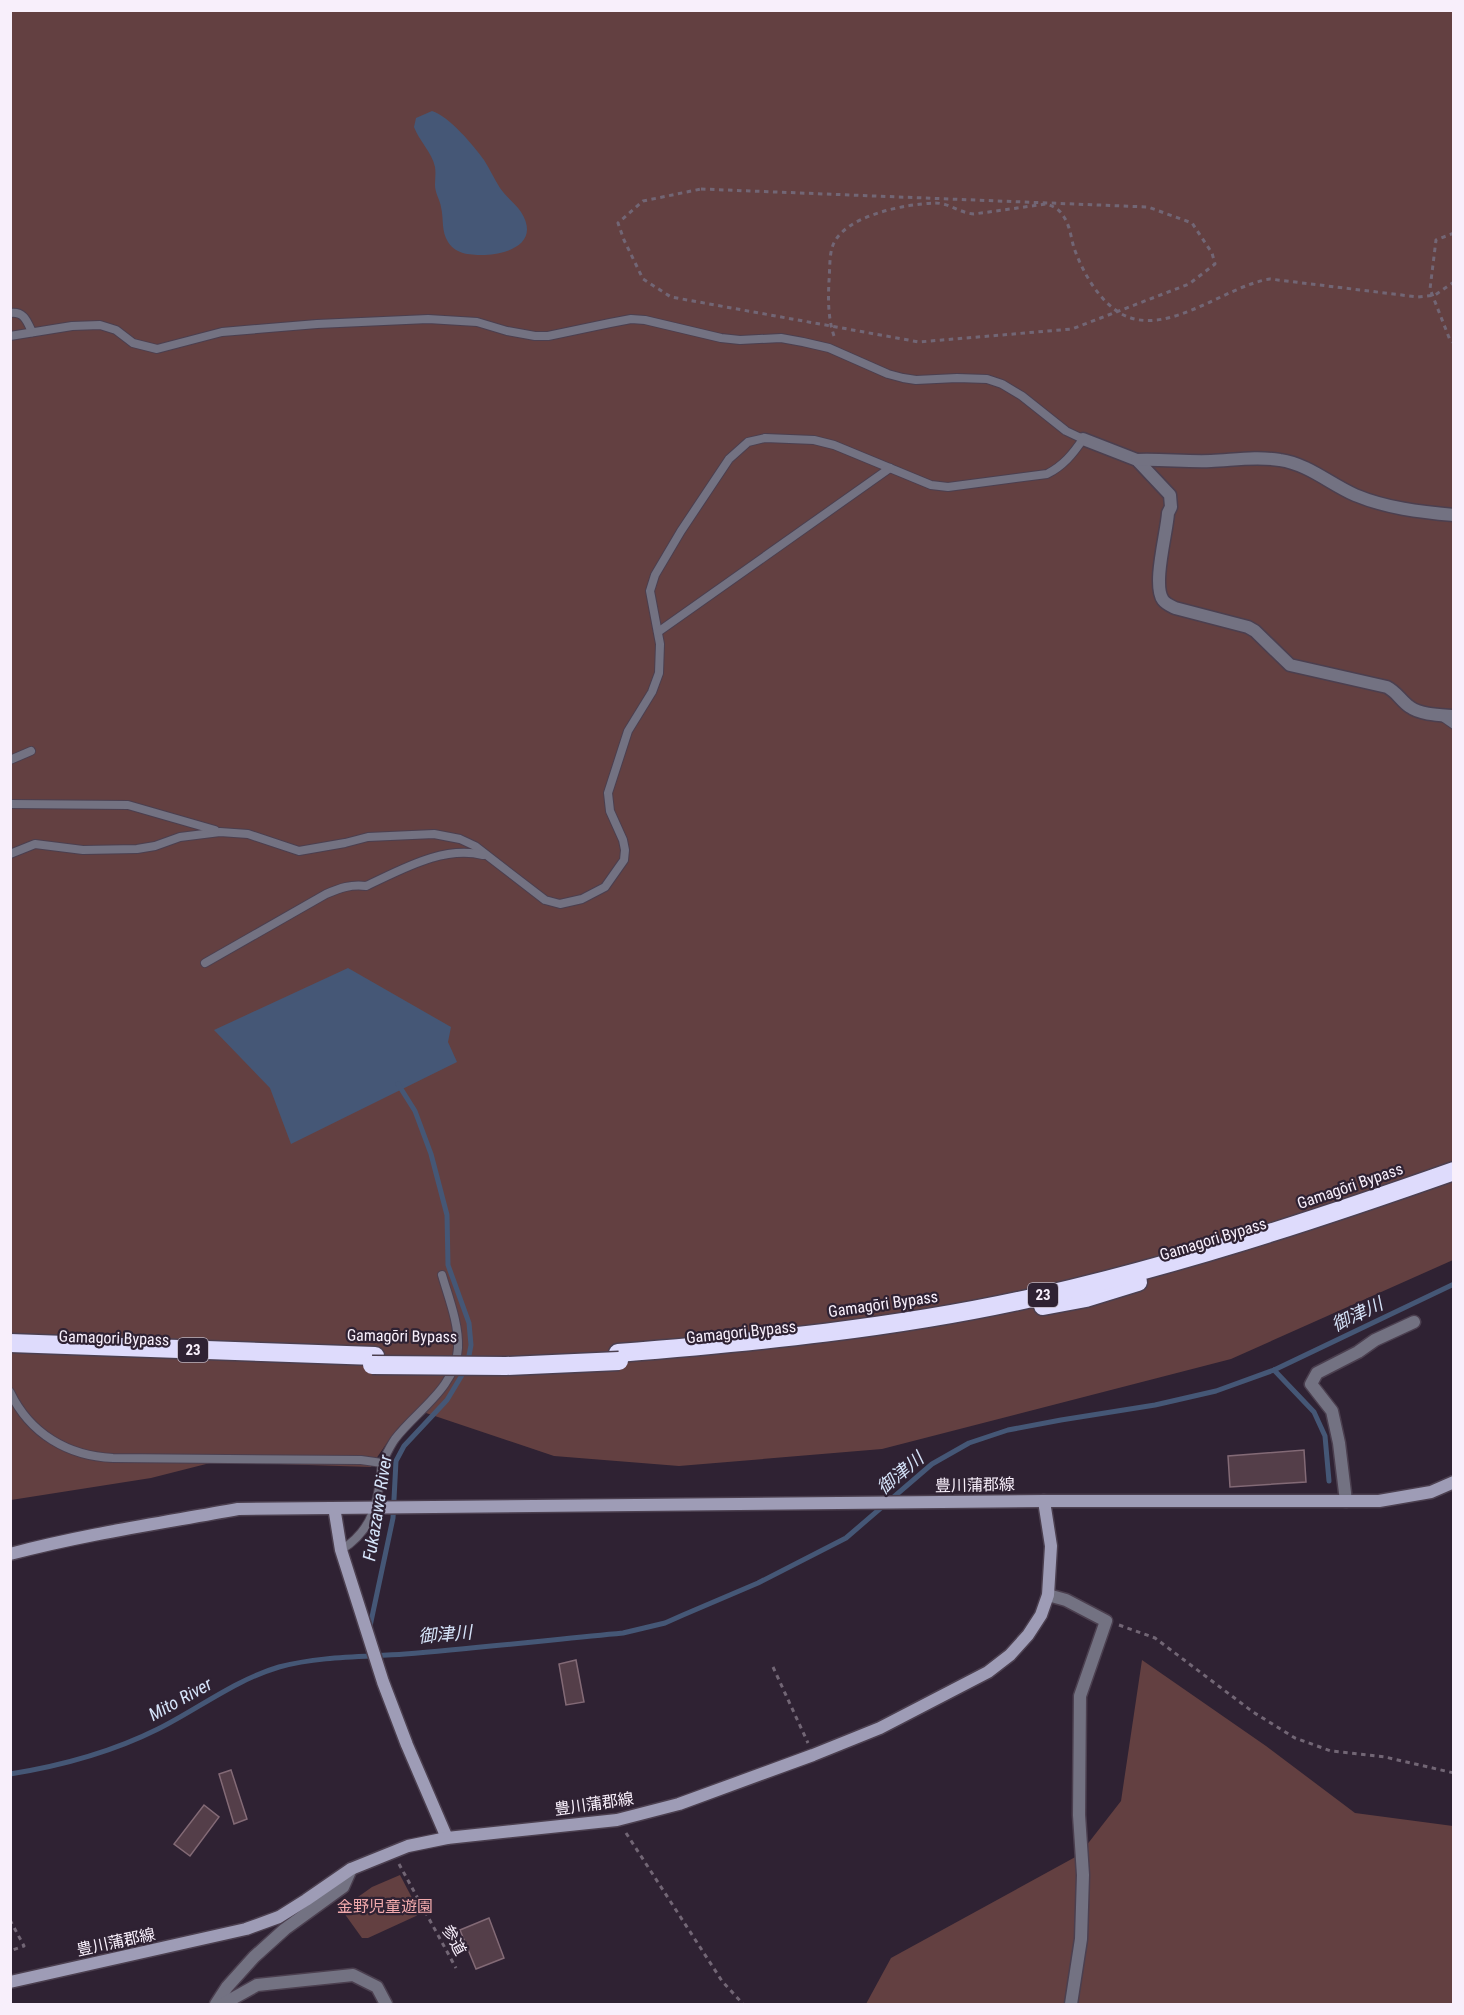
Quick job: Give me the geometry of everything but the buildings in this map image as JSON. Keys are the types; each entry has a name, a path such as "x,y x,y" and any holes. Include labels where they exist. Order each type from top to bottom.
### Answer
{"highway":[{"name":"Gamagōri Bypass","path":"10,1343 374,1360 619,1357 803,1335 934,1316 1032,1298 1195,1256 1304,1223 1454,1171"},
{"name":"Gamagori Bypass","path":"619,1357 753,1352 923,1329 1086,1298 1399,1201 1454,1181"},
{"name":"Gamagori Bypass","path":"10,1355 374,1360"}],"main road":[{"name":"豊川蒲郡線","path":"10,1554 52,1543 238,1509 1044,1501 1378,1501 1431,1492 1454,1482"},
{"name":"豊川蒲郡線","path":"10,1982 246,1929 279,1917 351,1869 408,1846 447,1838 617,1820 679,1804 880,1728 988,1672 1010,1655 1028,1635 1041,1615 1048,1595 1051,1546 1044,1501"},
{"path":"335,1513 341,1550 383,1682 407,1746 447,1838"}],"street":[{"path":"1083,439 1137,460 1210,461 1246,458 1281,460 1308,469 1338,487 1372,502 1404,509 1454,515"},
{"path":"1137,460 1170,495 1171,507 1168,513 1160,583 1162,599 1168,605 1248,627 1263,638 1290,665 1387,687 1409,706 1425,713 1454,717"},
{"path":"1346,1501 1339,1443 1332,1411 1311,1384 1317,1373 1358,1352 1375,1340 1414,1323"},
{"path":"1048,1595 1066,1600 1106,1621 1080,1695 1079,1815 1083,1875 1081,1928 1071,2004"},
{"path":"216,2004 227,1987 285,1929 344,1887 351,1869"},
{"path":"223,2004 257,1985 353,1975 377,1987 386,2004"}],"lane":[{"path":"10,313 18,312 23,315 32,332"},
{"path":"10,336 100,325 116,330 134,343 157,349 222,332 317,324 428,319 477,322 526,334 548,336 631,319 657,322 721,338 740,340 781,338 803,342 829,348 888,374 903,378 916,380 987,379 1002,384 1022,396 1066,431 1083,439 1073,454 1054,470 1039,476 940,488 834,445 814,440 765,438 748,442 729,459 681,531 655,575 650,591 661,656 659,673 652,692 628,731 609,784 608,793 610,811 623,840 624,860 605,887 572,902 560,904 545,900 490,856 460,839 434,834 368,837 299,851 248,834 220,832 180,837 155,846 137,849 83,850 35,844 10,854"},
{"path":"658,632 890,468"},
{"path":"1440,715 1454,725"},
{"path":"10,760 31,751"},
{"path":"10,804 128,805 220,832"},
{"path":"205,963 341,887 366,886 425,860 449,854 476,853 490,856"},
{"path":"341,1550 355,1542 374,1512 379,1497 382,1463 396,1438 440,1390 451,1374 458,1349 455,1321 442,1275"},
{"path":"10,1392 36,1429 66,1448 83,1455 113,1458 361,1460 382,1463"}],"path":[{"path":"701,189 1148,207 1192,223 1212,253 1215,264 1189,284 1072,329 919,342 831,327 671,297 643,279 618,223 644,201 701,189"},
{"path":"854,359 838,342 831,327 828,294 832,247 836,237 858,220 893,210 936,203 950,205 966,213 974,214 1046,204 1052,206 1064,215 1075,250 1096,292 1118,312 1130,318 1164,319 1209,303 1250,283 1270,279 1410,296 1433,295 1454,282"},
{"path":"1454,233 1436,240 1430,289 1450,340 1454,343"},
{"path":"1106,1621 1155,1638 1253,1712 1295,1738 1331,1751 1385,1758 1454,1773"},
{"path":"773,1667 813,1755"},
{"path":"617,1820 722,1981 743,2004"},
{"name":"参道","path":"397,1861 456,1968"},
{"path":"10,1920 24,1946 10,1951"}],"green space":[{"path":"11,11 1453,11 1453,1260 1231,1359 882,1449 679,1466 554,1456 420,1411 413,1414 400,1427 371,1467 214,1462 151,1478 11,1500"},
{"path":"1142,1660 1266,1746 1355,1813 1453,1826 1453,2004 866,2004 891,1958 1079,1855 1121,1801"},
{"name":"金野児童遊園","path":"400,1875 420,1913 368,1938 362,1938 344,1913 344,1907 372,1887"}],"water":[{"path":"432,111 446,119 468,140 484,160 502,191 521,212 527,231 525,239 512,249 495,254 470,254 455,250 448,242 444,234 441,207 435,188 433,162 414,127 416,118"},
{"path":"348,968 451,1027 448,1042 457,1062 291,1144 270,1088 214,1030"}],"waterway":[{"name":"Fukazawa River","path":"398,1084 415,1111 431,1154 447,1215 448,1265 469,1323 471,1345 468,1361"},
{"name":"御津川","path":"10,1774 48,1767 122,1745 158,1729 247,1679 295,1663 623,1633 665,1623 758,1583 846,1538 932,1464 969,1443 1008,1430 1155,1405 1216,1391 1274,1370 1454,1284"},
{"name":"Fukazawa River","path":"369,1631 393,1518 396,1461 404,1446 447,1400 465,1370"},
{"path":"1274,1370 1314,1412 1325,1436 1329,1481"}],"water label":[{"name":"Mito River","path":"180,1699"}]}
